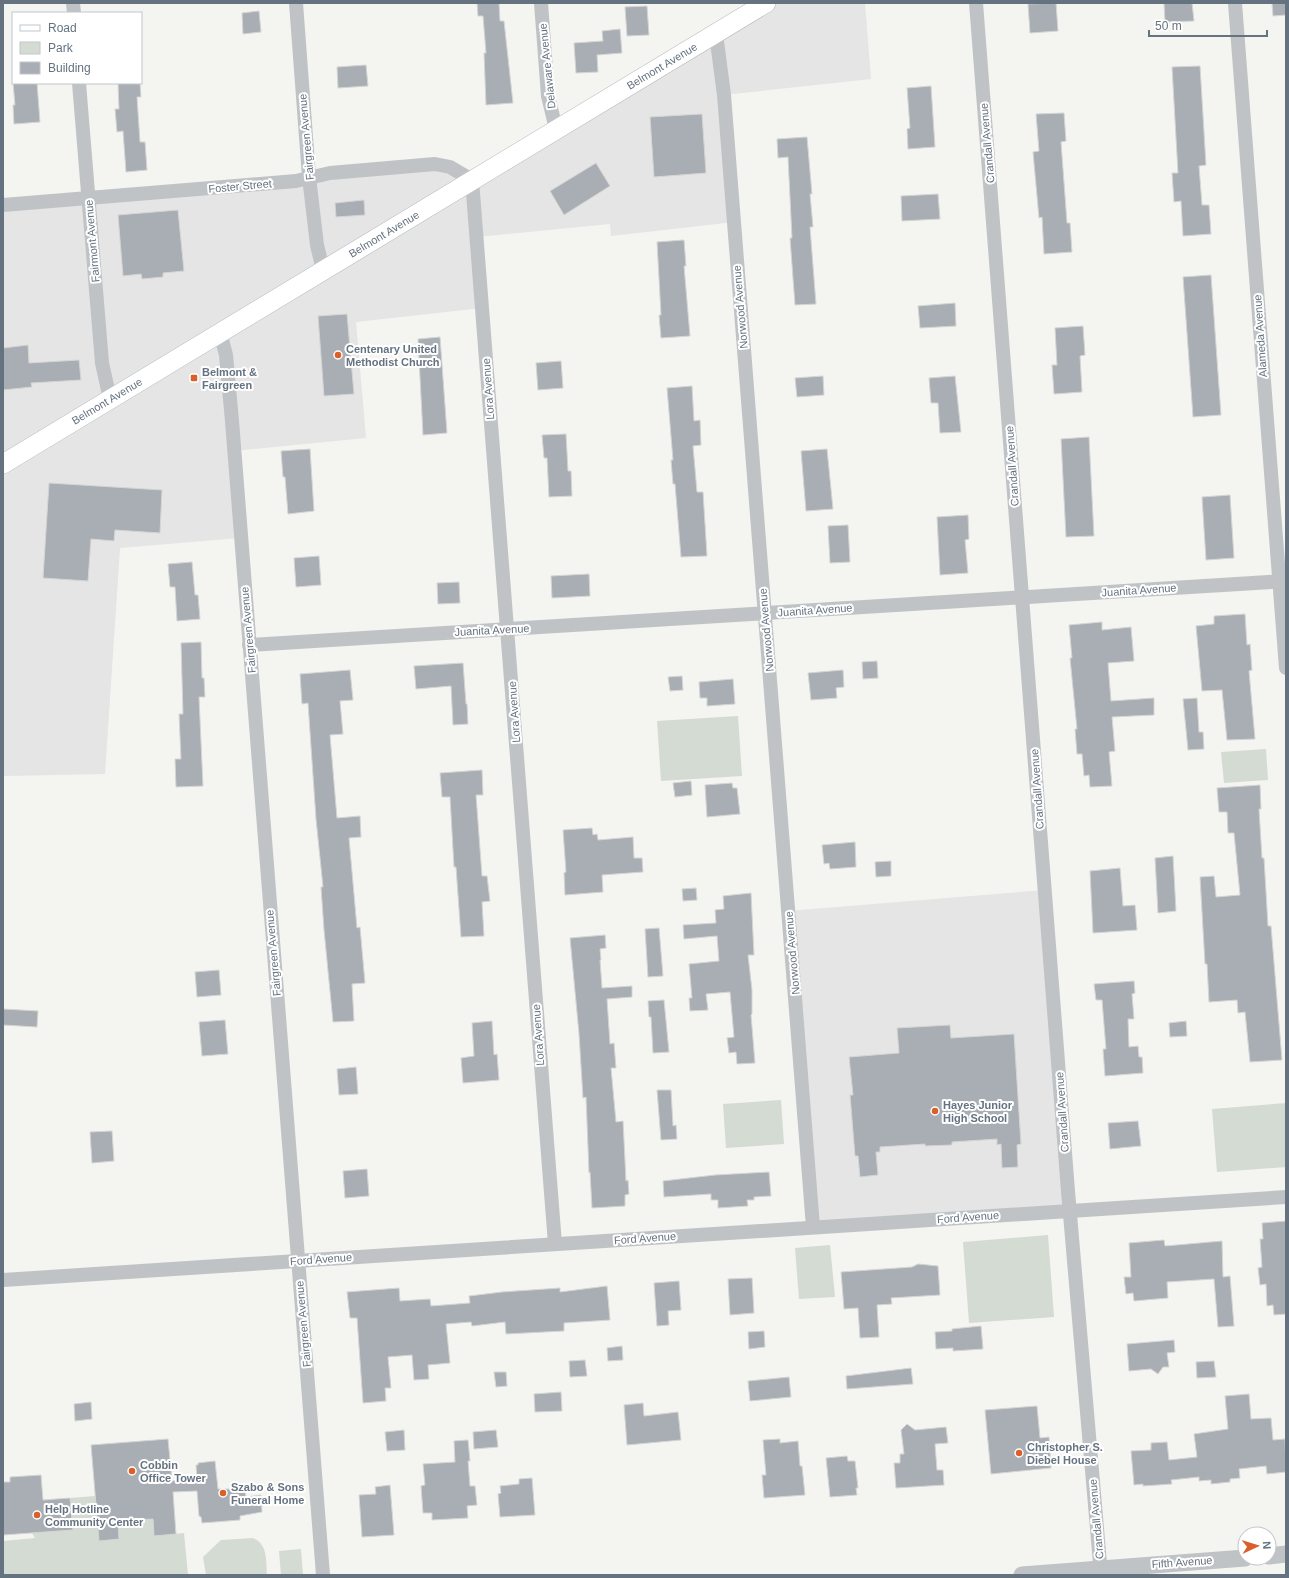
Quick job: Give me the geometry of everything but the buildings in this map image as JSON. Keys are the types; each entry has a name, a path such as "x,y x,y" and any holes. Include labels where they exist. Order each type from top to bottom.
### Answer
{"main road":[{"name":"Belmont Avenue","path":"3,464 765,3"}],"street":[{"name":"Fairgreen Avenue","path":"296,3 309,177 317,245 323,270"},
{"name":"Delaware Avenue","path":"540,3 548,96 556,129"},
{"name":"Crandall Avenue","path":"976,3 1070,1211 1100,1572"},
{"name":"Alameda Avenue","path":"1235,3 1283,581 1286,668"},
{"name":"Norwood Avenue","path":"716,34 724,95 813,1228"},
{"name":"Fairmont Avenue","path":"80,84 102,363 110,399"},
{"name":"Foster Street","path":"3,205 296,181 330,173 435,164 450,167 472,180"},
{"name":"Lora Avenue","path":"472,180 555,1244"},
{"name":"Fairgreen Avenue","path":"220,332 226,355 232,421 323,1575"},
{"name":"Juanita Avenue","path":"249,645 1283,581"},
{"name":"Ford Avenue","path":"3,1280 1286,1197"},
{"name":"Fifth Avenue","path":"1022,1575 1100,1572 1237,1559"}],"shaded area":[{"path":"764,3 865,3 871,79 724,95 734,222 611,236 610,224 477,237 482,308 356,322 366,438 233,451 240,538 120,548 105,774 3,776 3,205 435,164 472,180"},
{"path":"1045,890 1070,1211 813,1227 788,911"}],"green space":[{"path":"738,716 742,776 661,781 657,721"},
{"path":"1266,749 1268,780 1224,783 1221,752"},
{"path":"781,1100 784,1144 726,1148 723,1104"},
{"path":"1286,1103 1286,1167 1217,1172 1212,1109"},
{"path":"1048,1235 1054,1317 969,1323 963,1242"},
{"path":"830,1245 835,1297 799,1299 795,1248"},
{"path":"95,1496 99,1541 119,1539 118,1521 153,1519 154,1536 184,1533 188,1575 3,1575 3,1541 35,1538 32,1533 73,1530 70,1498"},
{"path":"253,1538 261,1544 264,1549 267,1575 206,1575 203,1557 221,1540"},
{"path":"301,1549 303,1575 281,1575 279,1551"}],"place":[{"name":"Centenary United Methodist Church","path":"338,355"},
{"name":"Belmont & Fairgreen","path":"194,378"},
{"name":"Hayes Junior High School","path":"935,1111"},
{"name":"Christopher S. Diebel House","path":"1019,1453"},
{"name":"Cobbin Office Tower","path":"132,1471"},
{"name":"Szabo & Sons Funeral Home","path":"223,1493"},
{"name":"Help Hotline Community Center","path":"37,1515"}]}
